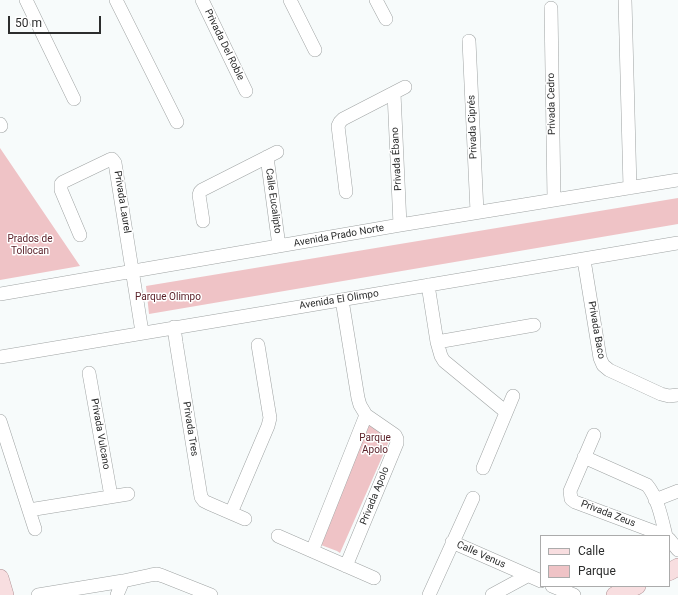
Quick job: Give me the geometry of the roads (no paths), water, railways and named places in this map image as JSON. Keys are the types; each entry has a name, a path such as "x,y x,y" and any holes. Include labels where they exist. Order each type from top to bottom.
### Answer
{"main road":[{"path":"0,578 6,595"},
{"path":"615,595 635,587"}],"street":[{"path":"26,0 74,98"},
{"path":"116,0 177,122"},
{"name":"Privada Del Roble","path":"202,0 246,91"},
{"path":"290,0 315,50"},
{"path":"376,0 386,19"},
{"path":"625,0 630,188"},
{"name":"Privada Cedro","path":"551,8 554,200"},
{"name":"Privada Ciprés","path":"469,42 477,212"},
{"name":"Privada Ébano","path":"346,192 338,126 340,122 343,119 399,90 400,225"},
{"name":"Calle Eucalipto","path":"203,221 199,195 202,190 272,154 279,246"},
{"name":"Privada Laurel","path":"80,235 61,190 61,184 112,159 115,163 142,332"},
{"name":"Avenida Prado Norte","path":"0,294 477,212 678,180"},
{"name":"Avenida El Olimpo","path":"0,357 678,243"},
{"name":"Privada Baco","path":"584,260 600,358 603,366 660,394 669,396 678,395"},
{"path":"428,285 438,342 441,356 444,361 506,412"},
{"path":"312,551 366,416 358,398 342,300"},
{"path":"438,342 534,325"},
{"name":"Privada Tres","path":"174,327 201,497 204,501 245,520"},
{"path":"231,513 270,418 258,345"},
{"name":"Privada Vulcano","path":"89,373 111,496"},
{"path":"483,468 513,396"},
{"name":"Privada Apolo","path":"346,566 397,443 395,435 366,416"},
{"path":"0,421 35,530"},
{"name":"Privada Zeus","path":"594,435 570,491 571,499 575,502 663,535"},
{"name":"Privada Zeus","path":"584,457 647,485 655,500 666,535"},
{"path":"655,500 678,491"},
{"path":"29,510 128,494"},
{"path":"452,542 473,498"},
{"path":"278,536 374,578"},
{"path":"670,540 678,550"},
{"name":"Calle Venus","path":"429,595 452,542 540,581"},
{"path":"38,595 157,574 206,594"},
{"path":"492,595 527,576"},
{"path":"117,595 123,581"},
{"path":"554,587 574,595"}],"park label":[{"name":"Prados de Tollocan","path":"30,244"},
{"name":"Parque Olimpo","path":"168,297"},
{"name":"Parque Apolo","path":"375,444"}]}
